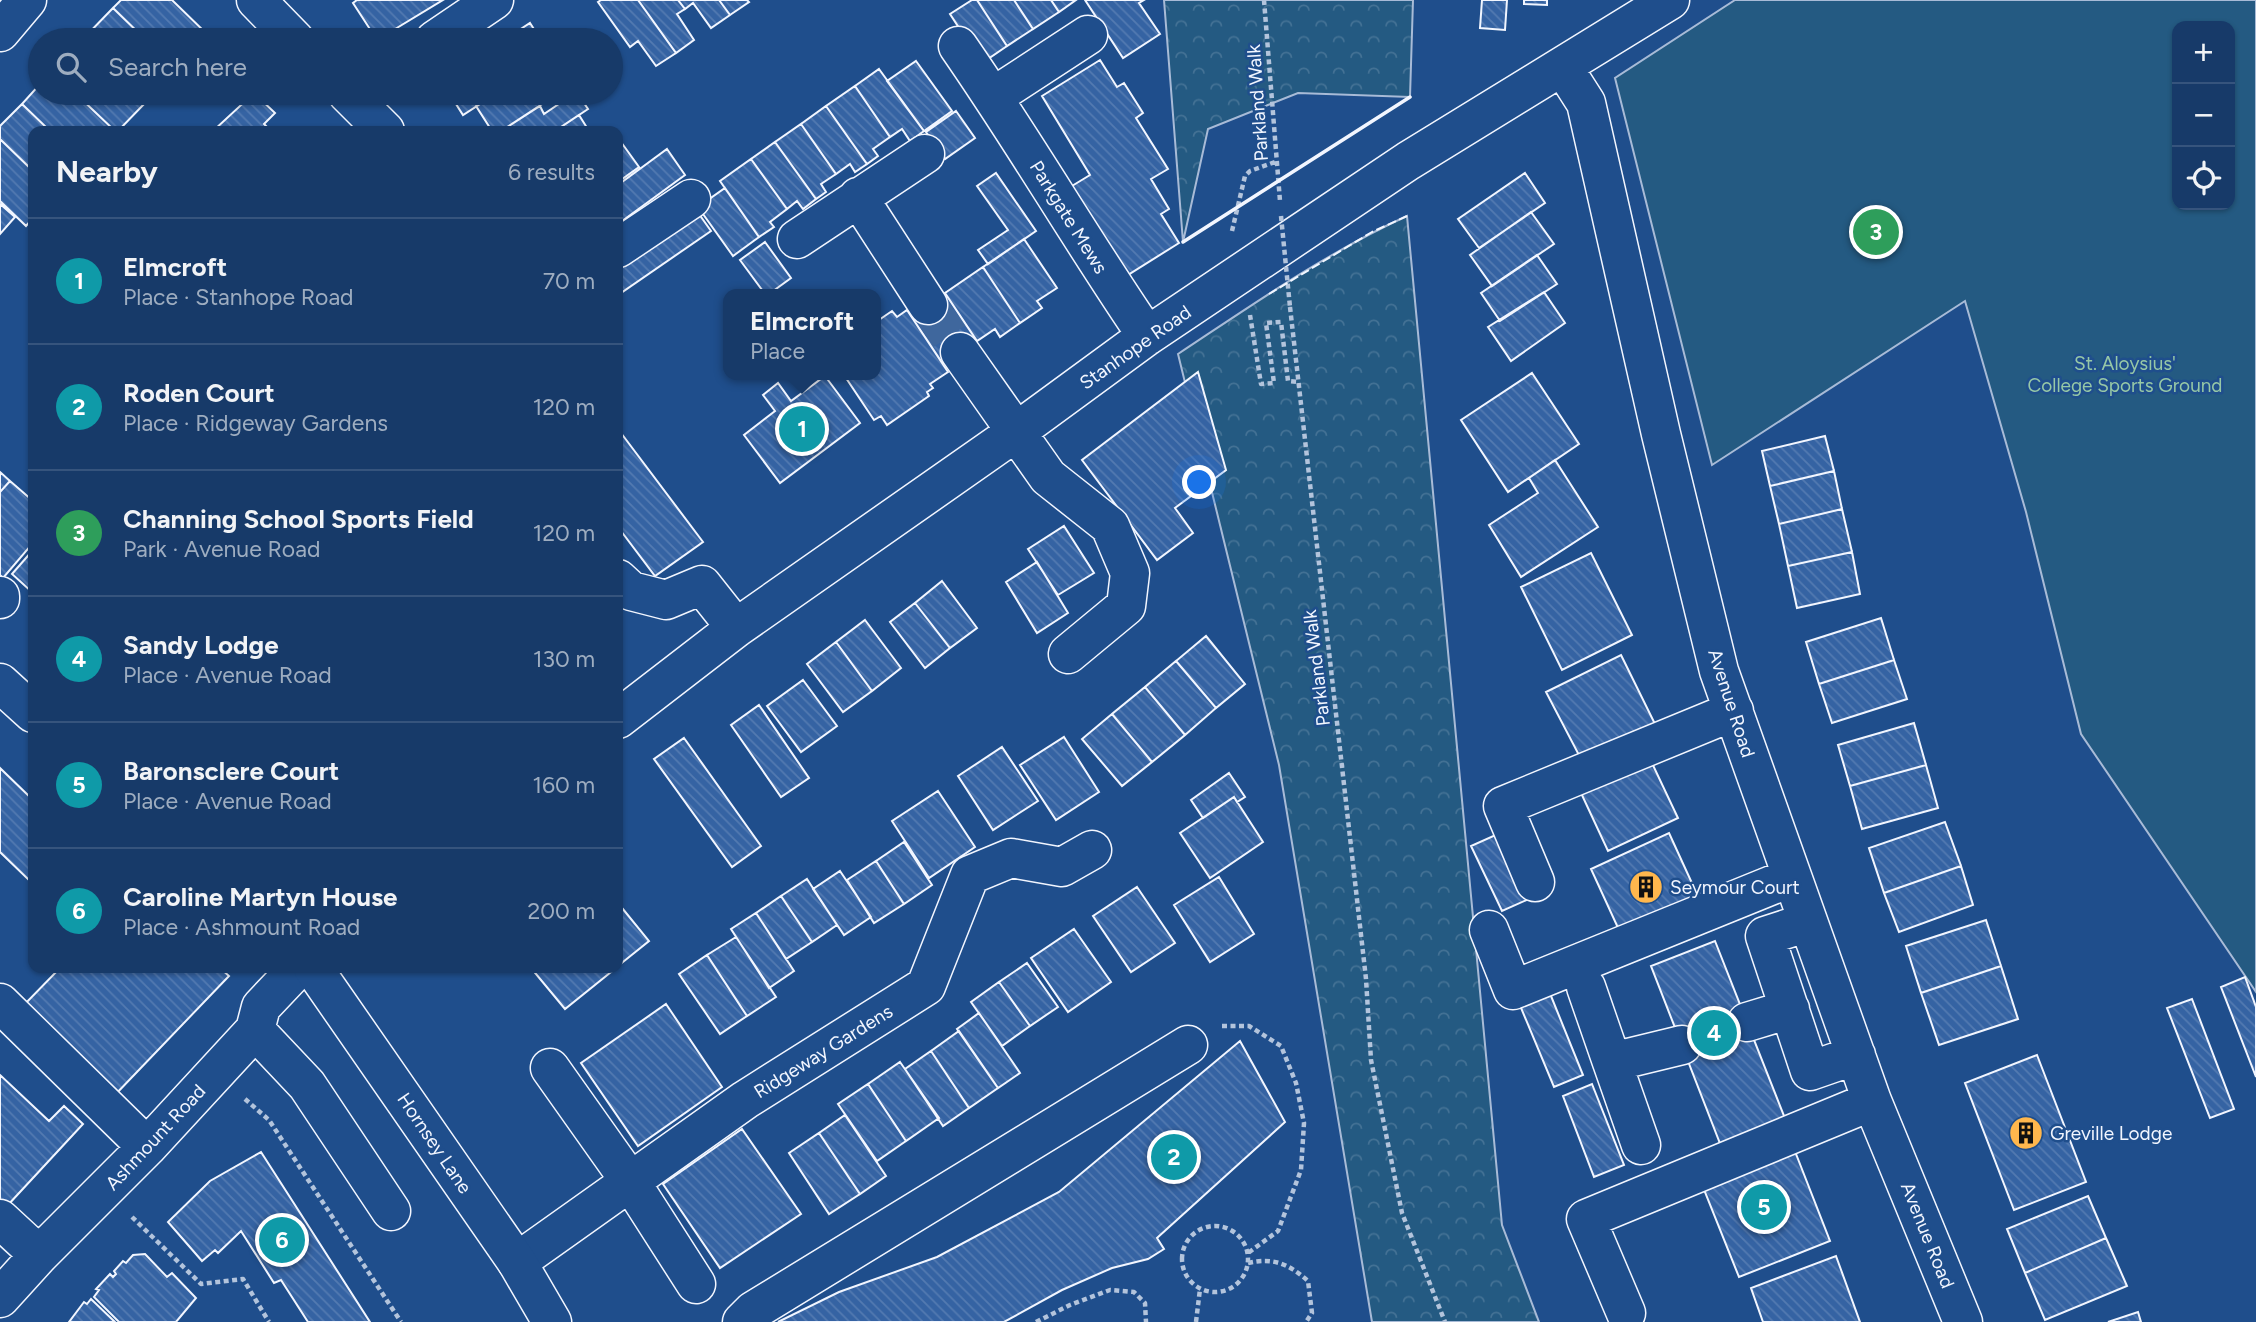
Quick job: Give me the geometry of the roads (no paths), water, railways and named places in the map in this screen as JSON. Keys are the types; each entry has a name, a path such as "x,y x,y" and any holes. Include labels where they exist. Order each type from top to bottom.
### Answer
{"street":[{"path":"0,32 27,0"},
{"path":"256,0 283,28"},
{"path":"453,28 494,0"},
{"name":"Stanhope Road","path":"623,715 736,628 1016,432 1147,336 1408,161 1670,0"},
{"path":"993,97 1088,35"},
{"name":"Parkgate Mews","path":"958,46 1107,279 1147,336"},
{"name":"Avenue Road","path":"1563,67 1586,103 1661,434 1720,671 1872,1101 1954,1319"},
{"path":"362,105 381,126"},
{"path":"797,240 925,154"},
{"path":"858,197 928,305"},
{"path":"623,245 691,199"},
{"path":"960,352 1048,477 1110,526 1129,573 1126,606 1068,654"},
{"path":"623,584 631,591 666,600 702,585 736,628"},
{"path":"0,683 28,708"},
{"path":"1535,882 1503,806 1734,711"},
{"name":"Ridgeway Gardens","path":"517,1262 745,1100 926,986 970,875 1011,858 1062,867 1092,850"},
{"path":"1489,930 1513,990 1792,877"},
{"path":"1808,922 1765,936 1810,1070 1856,1055"},
{"name":"Ashmount Road","path":"0,1298 39,1255 106,1191 216,1073 254,1030 261,1007 305,973"},
{"name":"Hornsey Lane","path":"315,973 517,1262 552,1322"},
{"path":"1586,987 1641,1145"},
{"path":"0,1003 147,1147"},
{"path":"1747,1022 1790,1009"},
{"path":"254,1030 307,1085 391,1210"},
{"path":"741,1322 753,1311 1188,1045"},
{"path":"1612,1062 1682,1045"},
{"path":"550,1068 630,1181 696,1284"},
{"path":"1626,1313 1586,1219 1872,1101"},
{"path":"0,1219 39,1255"}],"tunnel":[{"path":"928,305 960,352"},
{"path":"1682,1045 1747,1022"}],"place":[{"name":"Channing School Sports Field","path":"1876,232"},
{"name":"Elmcroft","path":"802,429"},
{"name":"Seymour Court","path":"1646,887"},
{"name":"Sandy Lodge","path":"1714,1033"},
{"name":"Greville Lodge","path":"2026,1133"},
{"name":"Roden Court","path":"1174,1157"},
{"name":"Baronsclere Court","path":"1764,1207"},
{"name":"Caroline Martyn House","path":"282,1240"}],"park label":[{"name":"St. Aloysius' College Sports Ground","path":"2125,374"}]}
